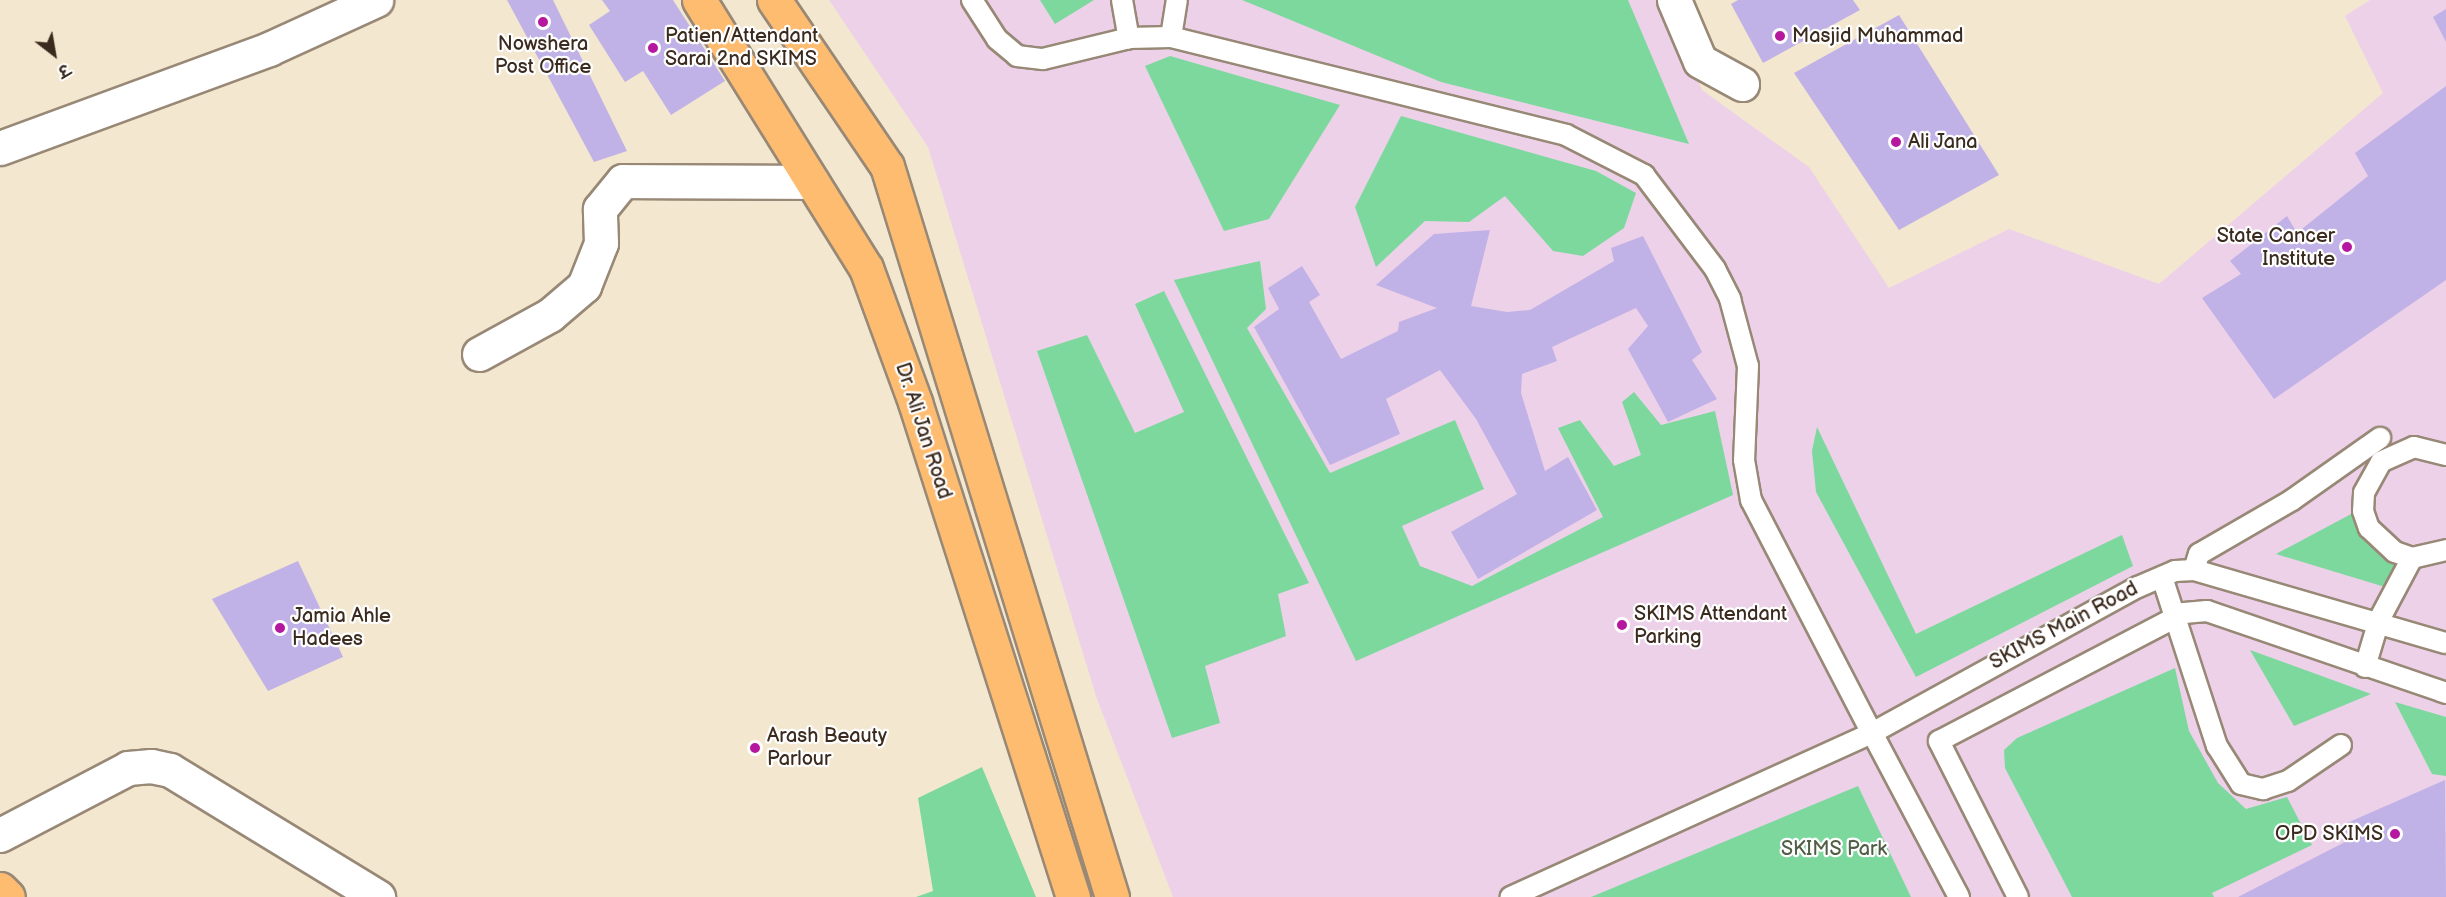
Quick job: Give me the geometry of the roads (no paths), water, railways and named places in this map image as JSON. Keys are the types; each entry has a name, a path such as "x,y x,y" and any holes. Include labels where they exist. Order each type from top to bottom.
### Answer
{"main road":[{"name":"Dr. Ali Jan Road","path":"699,0 866,268 915,402 1073,897"},
{"path":"774,0 887,166 1112,897"},
{"path":"866,268 910,242"},
{"path":"0,889 8,897"}],"street":[{"path":"0,148 270,49 376,0"},
{"path":"1674,0 1700,61 1742,84"},
{"path":"479,354 550,315 584,286 601,243 600,208 623,181 812,182"},
{"path":"0,835 128,768 151,765 170,770 378,897"}],"lane":[{"path":"972,0 997,39 1017,56 1043,59 1129,38 1171,37 1566,135 1644,175 1715,269 1730,299 1748,366 1744,460 1751,500 1959,897"},
{"path":"1122,0 1129,38"},
{"path":"1171,37 1177,0"},
{"path":"2194,570 2199,554 2292,500 2380,438"},
{"path":"2446,455 2414,447 2396,452 2370,476 2364,493 2369,528 2395,552 2412,558 2446,549"},
{"path":"2365,667 2379,620 2412,558"},
{"name":"SKIMS Main Road","path":"1510,897 1872,733 2162,577 2194,570 2379,620 2446,643"},
{"path":"2162,577 2217,746 2241,784 2263,789 2288,781 2341,745"},
{"path":"2018,897 1939,741 2175,617 2207,611 2446,693"}],"place":[{"name":"Nowshera Post Office","path":"543,22"},
{"name":"Masjid Muhammad","path":"1780,36"},
{"name":"Patien/Attendant Sarai 2nd SKIMS","path":"653,48"},
{"name":"Ali Jana","path":"1896,142"},
{"name":"State Cancer Institute","path":"2347,247"},
{"name":"SKIMS Attendant Parking","path":"1622,625"},
{"name":"Jamia Ahle Hadees","path":"280,628"},
{"name":"Arash Beauty Parlour","path":"755,748"},
{"name":"OPD SKIMS","path":"2395,834"}],"park label":[{"name":"SKIMS Park","path":"1834,849"}]}
